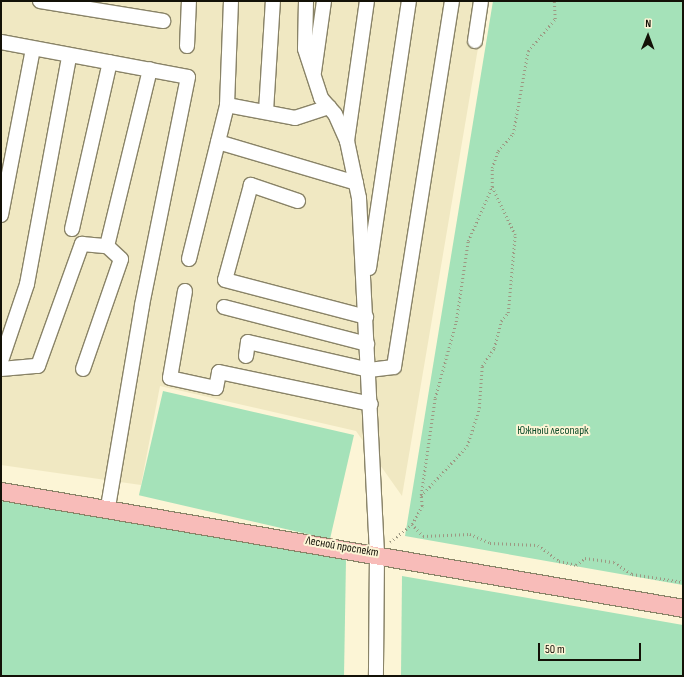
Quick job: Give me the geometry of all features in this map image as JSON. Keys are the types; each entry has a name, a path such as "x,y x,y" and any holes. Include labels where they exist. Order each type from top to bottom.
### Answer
{"main road":[{"name":"Лесной проспект","path":"1,490 377,553 683,608"}],"street":[{"path":"40,1 163,21"},
{"path":"187,46 189,1"},
{"path":"189,259 227,105 231,1"},
{"path":"266,111 273,1"},
{"path":"306,1 305,49 313,79 347,141 356,183 371,404 377,553 376,676"},
{"path":"313,79 324,1"},
{"path":"347,141 367,1"},
{"path":"364,295 409,1"},
{"path":"246,356 248,342 369,370 394,367 452,1"},
{"path":"475,41 481,1"},
{"path":"1,42 69,57 110,62 188,77 142,306 108,508"},
{"path":"1,215 33,49"},
{"path":"1,361 27,284 69,57"},
{"path":"72,229 110,62"},
{"path":"107,246 150,69"},
{"path":"227,105 266,111 294,118 329,107"},
{"path":"218,142 356,183"},
{"path":"298,201 251,185 225,280 366,317"},
{"path":"1,369 38,366 82,244 107,246 121,259 83,369"},
{"path":"186,291 170,378 216,388 219,372 371,404"},
{"path":"224,307 367,344"}],"path":[{"path":"377,553 412,524 422,506 421,496 435,398 456,322 468,241 492,187 492,168 498,151 513,134 528,51 555,19 554,1"},
{"path":"421,496 468,446 479,408 482,366 494,348 502,321 508,313 515,235 492,187"},
{"path":"412,524 423,536 470,534 490,543 538,545 558,561 576,565 585,558 614,562 632,574 683,582"}],"shaded area":[{"path":"1,1 486,1 402,496 356,431 160,386 141,485 1,465"}],"green space":[{"name":"Южный лесопарк","path":"493,1 683,1 683,585 405,536"},
{"path":"163,391 354,435 330,539 139,495"},
{"path":"1,501 346,559 344,676 1,676"},
{"path":"402,576 683,625 683,676 401,676"}]}
